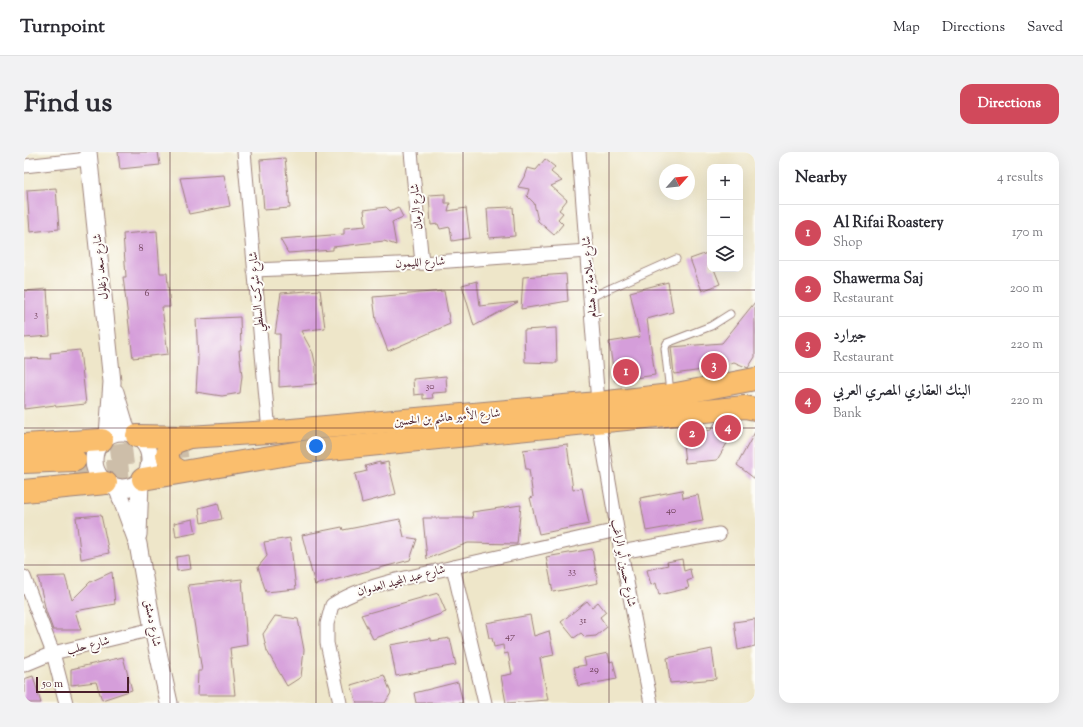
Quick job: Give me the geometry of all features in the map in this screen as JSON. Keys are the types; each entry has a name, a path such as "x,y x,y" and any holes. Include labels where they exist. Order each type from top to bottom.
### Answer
{"highway":[{"name":"شارع الأمير هاشم بن الحسين","path":"141,480 300,452 599,413 670,395 755,379"},
{"name":"شارع الأمير هاشم بن الحسين","path":"132,434 189,437 599,413 745,407 755,409"},
{"path":"181,472 170,465 167,454 173,443 189,437"},
{"path":"24,445 105,438"},
{"path":"24,462 74,467 24,477"},
{"path":"24,491 112,485"}],"street":[{"name":"شارع شوكت السلطي","path":"244,152 269,432"},
{"name":"شارع الرمان","path":"411,152 422,262"},
{"name":"شارع سلامة بن هشام","path":"579,152 599,413"},
{"path":"24,166 88,156"},
{"name":"شارع سعد زغلول","path":"88,156 112,382 105,438"},
{"name":"شارع الليمون","path":"254,270 422,262 587,251"},
{"name":"شارع سعد زغلول","path":"112,382 132,434"},
{"name":"شارع حسين أبو الراغب","path":"599,413 617,530 651,703"},
{"path":"115,432 132,434 146,444 150,456 149,468 141,480 126,488 112,485 98,474 94,462 95,451 105,438 115,432"},
{"name":"شارع دمشق","path":"141,480 138,544 153,629 169,703"},
{"name":"شارع دمشق","path":"112,485 138,544"},
{"name":"شارع عبد المجيد العدوان","path":"340,703 327,643 327,624 332,605 362,589 454,566 617,530"},
{"path":"621,552 719,534"},
{"name":"شارع عبد المجيد العدوان","path":"454,566 485,703"},
{"path":"24,577 53,653 66,703"},
{"name":"شارع حلب","path":"24,665 53,653 153,629"}],"lane":[{"path":"591,297 676,259"},
{"path":"670,395 665,348 667,343 711,326 730,314"}],"building":[{"path":"118,152 158,152 160,165 120,169"},
{"path":"285,158 290,208 264,210 260,160"},
{"path":"545,159 555,167 551,172 562,181 551,186 567,200 559,210 563,213 558,219 563,224 554,235 538,221 534,203 527,196 529,189 518,187 527,168 536,170"},
{"path":"224,175 230,206 189,214 180,178"},
{"path":"56,188 59,229 30,232 27,190"},
{"path":"445,194 445,203 450,203 448,211 466,208 470,238 452,241 450,227 440,229 438,224 431,225 429,195"},
{"path":"386,207 390,211 398,207 403,217 392,222 396,245 384,241 333,247 333,250 288,253 280,239 344,234 344,228 366,226 364,210"},
{"path":"513,207 515,236 489,238 487,208"},
{"path":"157,231 160,273 167,273 170,307 162,307 168,354 133,358 123,277 126,277 123,234"},
{"path":"707,253 707,272 715,272 720,284 702,291 690,259"},
{"path":"566,274 568,301 521,309 523,277"},
{"path":"477,281 480,306 518,302 474,326 462,285"},
{"path":"668,282 673,312 647,319 655,375 615,381 609,342 640,337 630,292"},
{"path":"47,289 50,336 24,338 24,291"},
{"path":"320,290 325,328 301,331 313,353 316,367 316,384 279,387 280,334 275,334 281,293"},
{"path":"444,291 450,324 388,351 376,320 373,297"},
{"path":"755,302 755,357 748,368 734,362 710,369 674,374 671,347 722,343"},
{"path":"240,317 241,350 239,350 242,376 240,393 222,396 196,392 198,359 196,319"},
{"path":"556,328 557,363 525,362 524,330"},
{"path":"80,350 86,404 56,407 55,405 24,409 24,358 51,359 50,353"},
{"path":"446,376 447,392 432,393 433,398 423,399 423,394 414,395 413,379"},
{"path":"719,422 735,430 717,460 685,463 682,434 711,430 715,423"},
{"path":"755,432 755,479 737,465"},
{"path":"567,444 573,490 582,488 589,524 539,534 530,498 533,497 529,469 526,469 523,450"},
{"path":"380,462 380,464 388,462 396,494 362,503 355,474 367,471 365,466"},
{"path":"682,490 683,498 698,495 703,521 646,531 640,498"},
{"path":"218,503 222,519 201,523 199,508"},
{"path":"521,505 517,544 468,543 427,559 423,518 473,518 472,512"},
{"path":"101,515 109,553 81,559 76,517"},
{"path":"193,519 196,533 176,537 174,523"},
{"path":"400,519 404,537 417,539 410,560 315,585 302,535 342,527 343,530"},
{"path":"290,538 296,589 266,592 258,567 267,556 264,542"},
{"path":"592,549 598,583 553,592 546,557"},
{"path":"189,555 191,569 177,571 176,557"},
{"path":"682,559 684,571 690,569 692,579 687,581 689,588 659,595 656,583 651,585 647,570 668,565 667,562"},
{"path":"112,572 115,604 75,611 81,630 53,630 46,611 38,577 65,576 72,600 90,582"},
{"path":"242,579 247,645 230,648 235,695 197,695 198,671 202,671 188,585"},
{"path":"438,593 446,612 373,639 361,615"},
{"path":"587,601 592,607 598,602 606,612 600,617 607,627 596,636 585,637 581,633 574,638 561,622"},
{"path":"530,615 534,636 549,631 554,655 540,658 548,700 506,703 501,676 512,674 508,653 504,654 503,645 494,647 492,638 489,638 486,623"},
{"path":"275,616 298,619 304,650 301,677 287,686 267,651 263,634"},
{"path":"755,619 755,646 738,650 734,622"},
{"path":"431,638 431,641 450,638 456,665 396,676 390,645"},
{"path":"712,649 716,679 670,683 667,658"},
{"path":"608,653 610,662 613,661 617,679 578,686 574,667 586,665 584,658"},
{"path":"123,657 132,690 102,700 96,682 71,685 71,669"},
{"path":"384,675 391,693 385,703 357,703 351,685"},
{"path":"33,676 41,703 24,703 24,679"},
{"path":"458,682 463,703 416,703 414,693"}],"tunnel":[{"path":"78,459 187,446"},
{"path":"74,474 176,465"}],"place":[{"name":"جيرارد","path":"714,366"},
{"name":"Al Rifai Roastery","path":"626,372"},
{"name":"البنك العقاري المصري العربي","path":"728,428"},
{"name":"Shawerma Saj","path":"692,434"}]}
